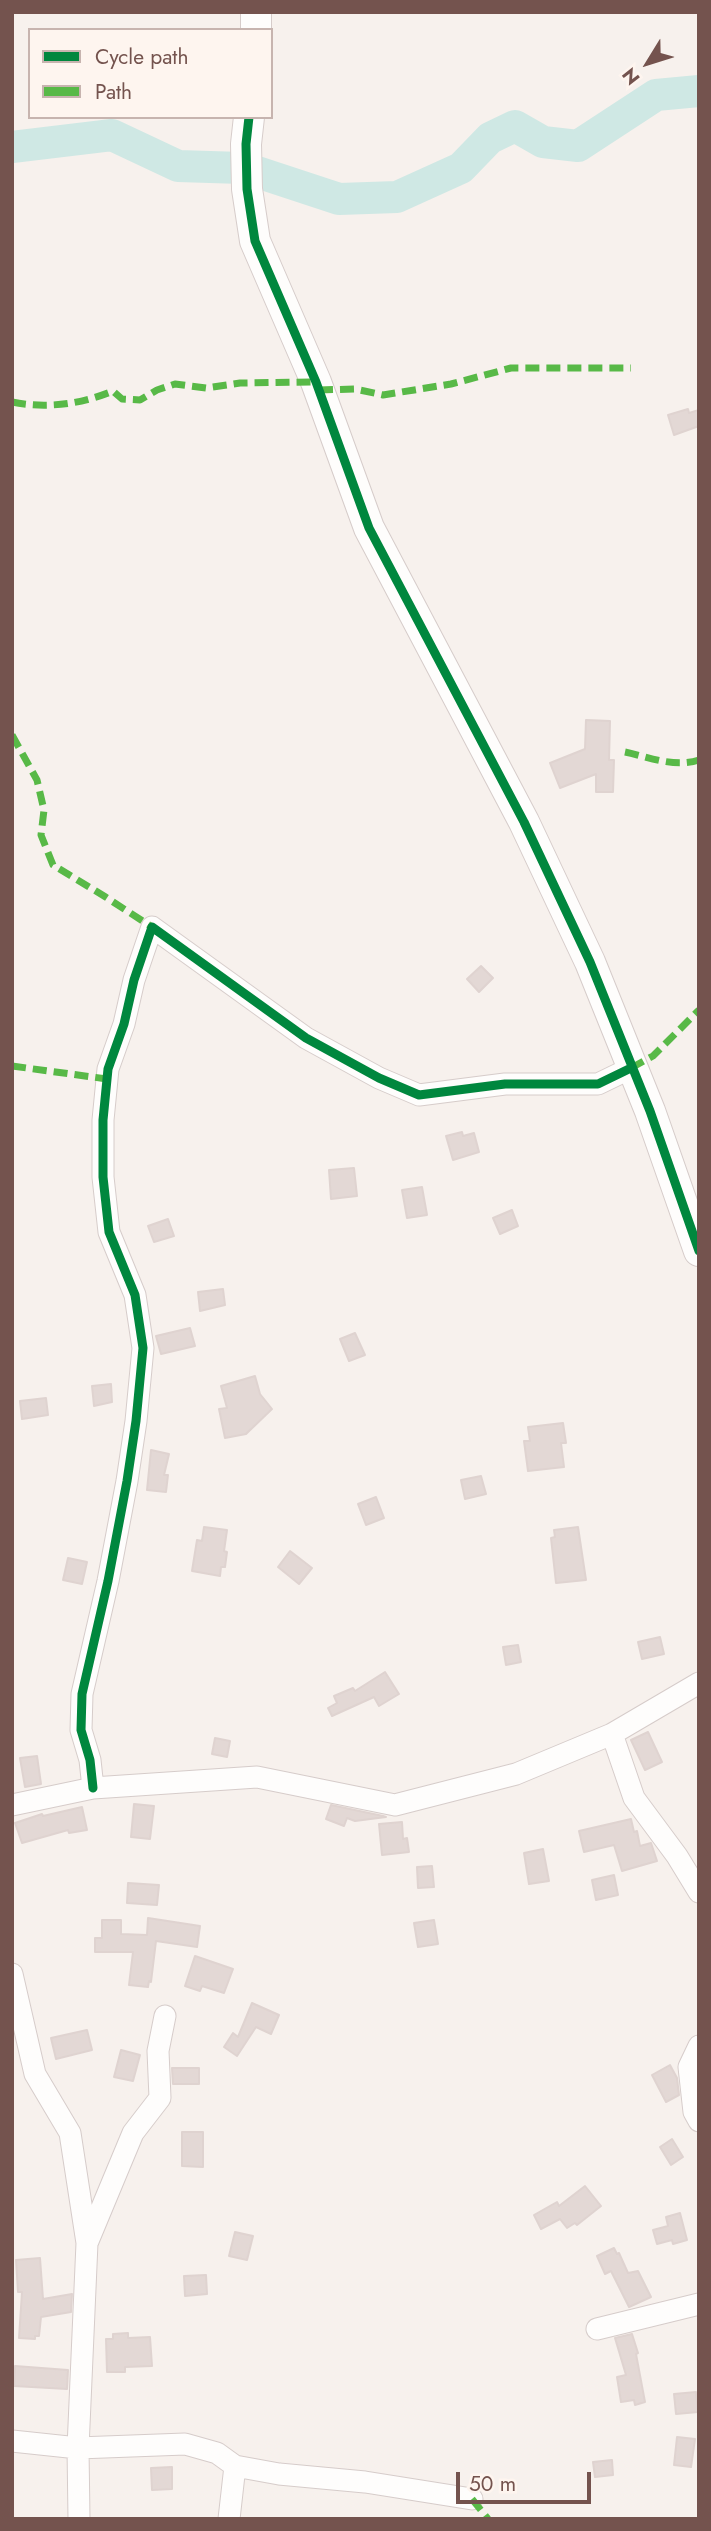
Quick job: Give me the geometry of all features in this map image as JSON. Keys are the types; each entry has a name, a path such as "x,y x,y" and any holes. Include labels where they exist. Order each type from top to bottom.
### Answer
{"street":[{"path":"249,119 246,144 247,189 255,241 316,382 369,528 529,832 590,962 650,1111 699,1251"},
{"path":"93,1788 90,1760 81,1730 82,1694 127,1481 143,1348 135,1295 109,1232 103,1177 103,1120 108,1069 152,928 306,1038 379,1078 419,1095 505,1084 598,1084 631,1068"},
{"path":"12,1805 93,1788 257,1777 395,1805 516,1774 611,1734 699,1683"},
{"path":"611,1734 634,1798 677,1856 699,1892"},
{"path":"12,1975 35,2074 70,2133 87,2243 78,2448 79,2519"},
{"path":"87,2243 133,2133 160,2098 158,2051 165,2016"},
{"path":"699,2046 689,2067 694,2112 699,2121"},
{"path":"597,2329 699,2304"},
{"path":"12,2441 78,2448 185,2444 217,2453 235,2466 472,2499"},
{"path":"229,2519 235,2466"}],"building":[{"path":"688,409 689,413 699,410 699,426 674,435 668,415"},
{"path":"586,720 610,721 609,760 614,760 613,792 596,792 596,774 560,788 550,763 585,749"},
{"path":"481,966 493,978 479,992 467,979"},
{"path":"462,1132 463,1136 474,1133 479,1152 453,1160 446,1136"},
{"path":"354,1168 357,1196 331,1199 329,1170"},
{"path":"422,1187 427,1215 407,1218 402,1190"},
{"path":"512,1210 518,1226 500,1234 493,1218"},
{"path":"168,1219 174,1236 154,1242 148,1226"},
{"path":"223,1289 225,1305 200,1311 198,1292"},
{"path":"190,1328 195,1346 161,1354 156,1336"},
{"path":"355,1333 365,1355 349,1361 340,1339"},
{"path":"255,1376 260,1394 272,1409 246,1434 225,1438 219,1409 227,1408 221,1386"},
{"path":"111,1384 112,1402 94,1406 92,1386"},
{"path":"46,1398 48,1415 22,1419 20,1401"},
{"path":"563,1423 566,1443 561,1443 564,1467 528,1471 524,1441 530,1441 528,1427"},
{"path":"151,1450 169,1454 164,1475 168,1475 166,1492 147,1490"},
{"path":"481,1476 486,1494 465,1499 461,1480"},
{"path":"376,1497 384,1518 366,1525 358,1504"},
{"path":"204,1527 227,1530 225,1567 221,1567 220,1576 192,1571 197,1540 202,1541"},
{"path":"578,1527 586,1580 556,1583 551,1538 555,1537 554,1530"},
{"path":"290,1551 312,1568 299,1584 278,1567"},
{"path":"68,1558 87,1562 82,1584 63,1580"},
{"path":"660,1637 664,1654 642,1659 638,1642"},
{"path":"518,1645 521,1662 506,1665 503,1647"},
{"path":"385,1672 399,1694 379,1706 374,1697 332,1716 328,1708 337,1703 334,1696 353,1688 355,1691"},
{"path":"648,1732 662,1762 645,1770 631,1740"},
{"path":"215,1738 230,1741 227,1757 212,1754"},
{"path":"37,1756 41,1784 25,1787 20,1758"},
{"path":"134,1804 154,1806 150,1839 131,1837"},
{"path":"331,1805 386,1817 355,1821 347,1818 344,1826 326,1819"},
{"path":"82,1807 87,1830 69,1833 68,1830 22,1843 15,1823 42,1814 43,1816"},
{"path":"631,1819 640,1846 651,1843 657,1861 622,1871 614,1845 584,1852 579,1831"},
{"path":"402,1822 403,1839 407,1838 409,1852 382,1855 379,1824"},
{"path":"543,1849 549,1881 529,1884 524,1853"},
{"path":"432,1866 434,1887 418,1888 417,1867"},
{"path":"614,1875 618,1895 596,1900 592,1880"},
{"path":"128,1883 159,1885 157,1905 127,1903"},
{"path":"148,1918 200,1926 197,1947 156,1941 148,1987 129,1985 133,1952 95,1952 95,1938 102,1938 102,1920 121,1920 121,1934 147,1935"},
{"path":"434,1920 438,1944 418,1947 414,1923"},
{"path":"195,1956 233,1969 224,1993 202,1986 200,1991 185,1986"},
{"path":"252,2003 279,2015 271,2034 256,2027 237,2056 224,2047 233,2033 238,2037"},
{"path":"87,2030 92,2050 56,2059 51,2038"},
{"path":"121,2050 140,2055 133,2081 114,2077"},
{"path":"670,2065 677,2078 679,2095 666,2102 652,2075"},
{"path":"172,2068 199,2068 199,2084 173,2084"},
{"path":"182,2132 203,2132 203,2167 182,2166"},
{"path":"672,2139 683,2157 671,2165 660,2147"},
{"path":"585,2186 601,2206 577,2225 575,2223 567,2228 560,2219 541,2229 534,2215 557,2202 559,2206"},
{"path":"680,2213 687,2240 673,2244 672,2240 657,2244 653,2230 668,2226 666,2217"},
{"path":"235,2232 253,2236 247,2260 229,2256"},
{"path":"614,2248 628,2273 638,2271 651,2297 629,2307 611,2271 605,2274 597,2256"},
{"path":"40,2258 43,2299 72,2294 71,2312 41,2317 39,2336 35,2336 35,2339 19,2338 22,2292 18,2292 16,2260"},
{"path":"206,2275 207,2294 185,2296 184,2276"},
{"path":"128,2333 128,2338 150,2337 152,2366 125,2367 125,2372 107,2372 106,2339 113,2339 113,2334"},
{"path":"632,2334 638,2353 636,2354 645,2402 635,2405 634,2400 621,2402 617,2377 626,2375 615,2338"},
{"path":"15,2366 68,2370 67,2389 14,2386"},
{"path":"696,2392 698,2412 676,2414 674,2394"},
{"path":"677,2437 695,2439 691,2467 674,2465"},
{"path":"612,2460 613,2475 595,2477 593,2462"},
{"path":"172,2467 172,2489 152,2490 151,2468"}],"waterway":[{"path":"257,172 339,199 397,197 461,168 490,138 515,126 543,142 578,146 656,95 699,91"},
{"path":"12,147 112,135 178,166 242,168"}],"marked path":[{"path":"319,390 355,389 383,395 451,384 511,368 631,368"},
{"path":"12,402 64,404 113,391 122,399 140,400 175,384 206,388 240,383 316,382"},
{"path":"12,735 37,780 44,810 41,835 53,865 152,927"},
{"path":"625,752 680,763 699,760"},
{"path":"631,1068 653,1056 699,1010"},
{"path":"12,1066 107,1079"},
{"path":"472,2499 488,2519"}],"cycle path":[{"path":"249,119 246,144 247,189 255,241 316,382 369,528 524,822 590,962 650,1111 699,1251"},
{"path":"93,1788 90,1760 81,1730 82,1694 127,1481 143,1348 135,1295 109,1232 103,1177 103,1120 108,1069 152,927 306,1038 379,1078 419,1095 505,1084 598,1084 631,1068"}]}
